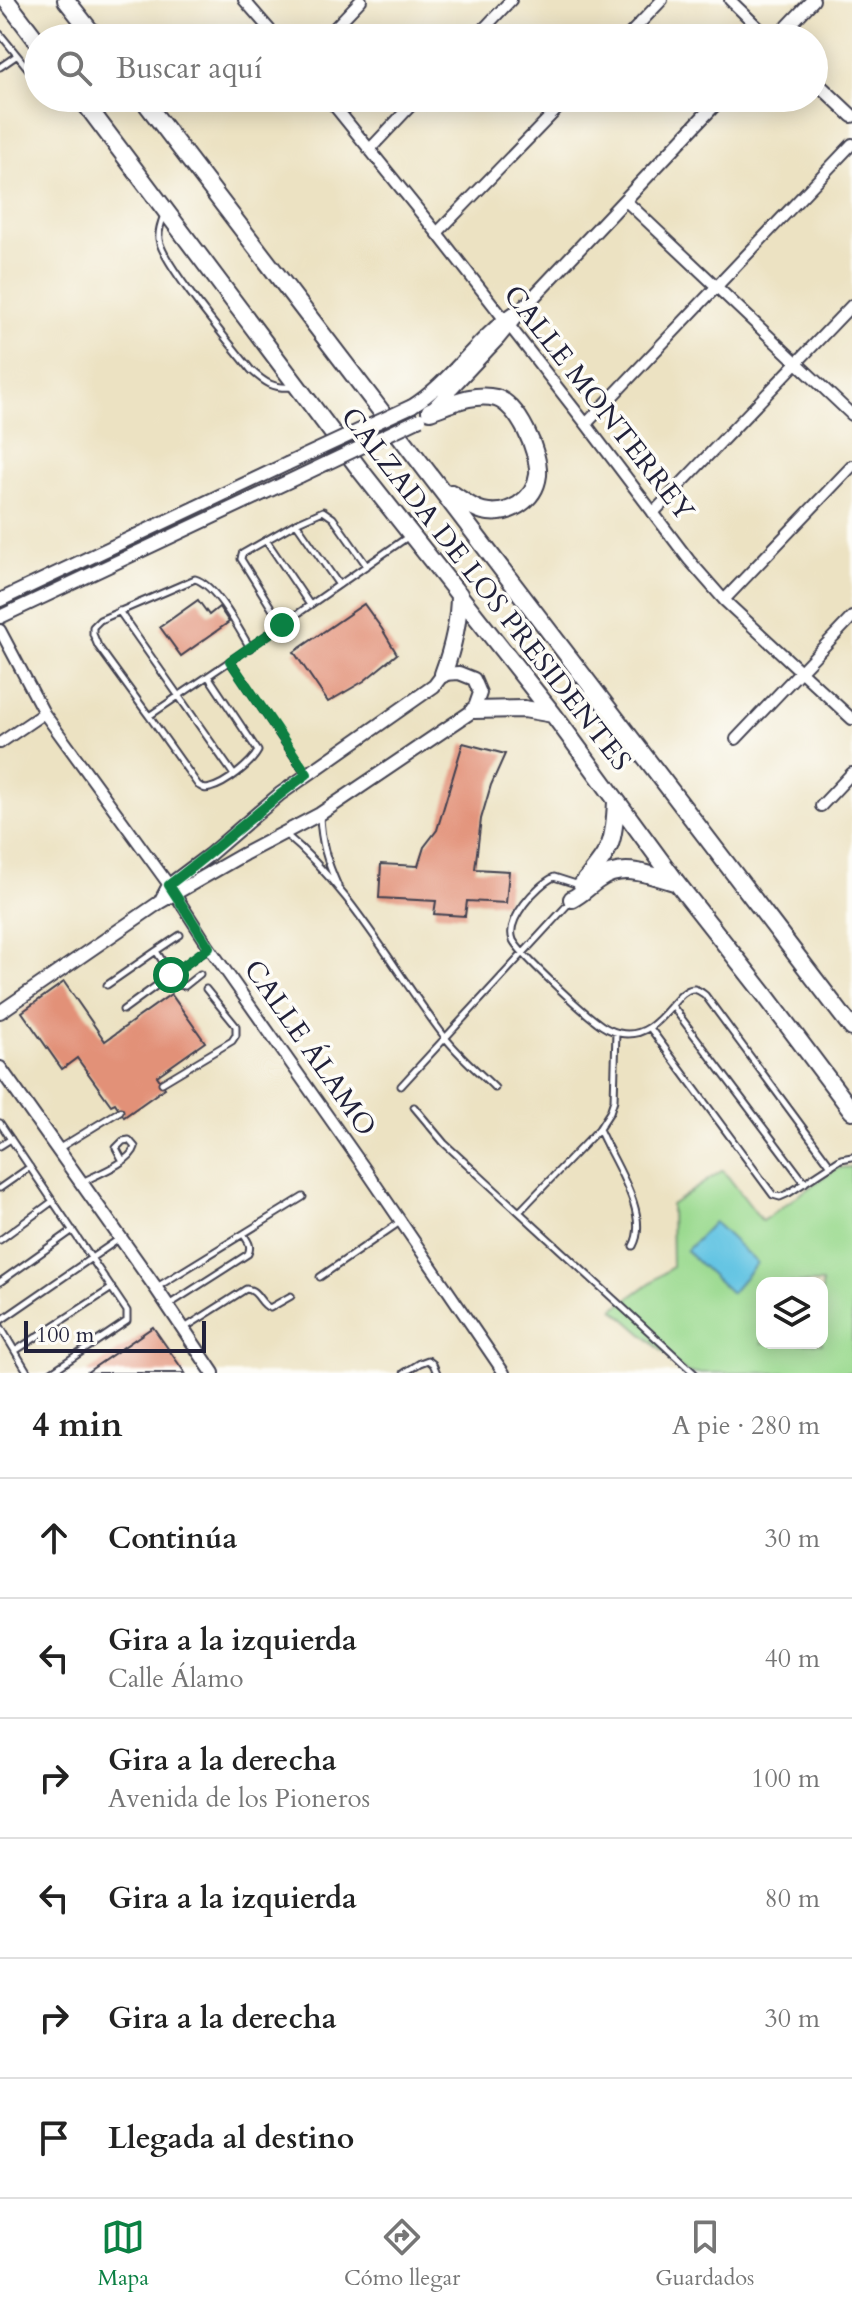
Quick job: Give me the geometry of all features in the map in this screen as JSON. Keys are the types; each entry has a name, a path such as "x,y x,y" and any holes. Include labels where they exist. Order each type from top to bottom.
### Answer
{"highway":[{"path":"6,0 24,24"},
{"path":"66,0 85,24"},
{"name":"CALZADA DE LOS PRESIDENTES","path":"91,112 411,535 553,714 677,883 852,1111"},
{"name":"CALZADA DE LOS PRESIDENTES","path":"153,112 852,1028"},
{"path":"425,415 473,398 498,398 521,422 532,443 537,464 538,476 525,500 512,509 500,512 483,511 469,505 438,484"},
{"path":"443,674 456,635 459,594"},
{"path":"474,710 524,709 553,714"},
{"path":"577,893 607,854 613,840 616,801"},
{"path":"577,893 612,872 638,871 677,883"}],"street":[{"path":"244,0 265,24"},
{"path":"338,24 361,0"},
{"path":"488,24 511,0"},
{"path":"639,24 662,0"},
{"path":"730,0 755,24"},
{"path":"790,24 813,0"},
{"path":"828,93 852,116"},
{"name":"CALLE MONTERREY","path":"340,112 724,600 852,719"},
{"path":"370,149 405,112"},
{"path":"437,233 554,112"},
{"path":"0,600 412,406 524,307 708,112"},
{"path":"586,424 852,144"},
{"path":"625,200 852,415"},
{"path":"653,513 852,305"},
{"path":"0,617 425,415 507,323"},
{"path":"724,600 852,466"},
{"path":"736,739 852,617"},
{"name":"CALLE ÁLAMO","path":"0,630 44,713 171,890 504,1373"},
{"path":"0,1012 160,902 171,890 280,794 434,686 443,674 459,673 474,679 480,693 474,710 320,814 171,890"},
{"path":"0,743 44,713"},
{"path":"821,806 852,773"},
{"path":"232,836 235,848 244,854"},
{"path":"0,1068 213,1373"}],"lane":[{"path":"0,34 24,65"},
{"path":"0,67 16,56"},
{"path":"166,210 159,242 182,280 251,370 279,388 298,387"},
{"path":"282,625 240,558 242,554 319,512 330,514 367,566"},
{"path":"296,523 339,585"},
{"path":"149,716 411,535"},
{"path":"266,540 310,606"},
{"path":"208,676 258,751 234,775 211,788 201,788 98,646 93,634 96,623 187,582 201,581 235,623 250,648"},
{"path":"119,611 234,775"},
{"path":"230,661 307,774"},
{"path":"320,814 325,857 340,891"},
{"path":"285,834 308,854 340,891 446,1039 495,1088"},
{"path":"401,1086 524,954 577,893 554,877 540,885 513,923 513,941 524,954 595,1021 616,1032 633,1034 650,1028 690,989 698,989 831,1166"},
{"path":"107,985 180,935"},
{"path":"123,1010 209,947"},
{"path":"156,951 178,985 200,974"},
{"path":"162,1083 232,1041 236,1035 236,1026 206,989"},
{"path":"673,1007 805,1183"},
{"path":"650,1028 773,1195 780,1197 789,1193 841,1159 852,1157"},
{"path":"519,1212 599,1129 610,1112 614,1100 616,1032"},
{"path":"414,1107 444,1143 694,1373"},
{"path":"57,1150 120,1111"},
{"path":"0,1123 127,1311 127,1321 50,1373"},
{"path":"599,1129 634,1205 639,1230 633,1246"},
{"path":"0,1146 11,1139"},
{"path":"81,1183 123,1161"},
{"path":"0,1188 30,1167"},
{"path":"156,1288 303,1197"},
{"path":"0,1240 53,1201"},
{"path":"320,1277 401,1222"},
{"path":"0,1282 73,1230"},
{"path":"168,1306 248,1254 249,1242 243,1234"},
{"path":"28,1373 0,1324 120,1238"},
{"path":"15,1351 112,1288"},
{"path":"183,1329 246,1289 255,1292 270,1308 291,1296"},
{"path":"404,1373 428,1360 437,1373"}],"green space":[{"path":"852,1167 852,1373 687,1373 614,1309 672,1267 671,1205 723,1170 762,1221 837,1168"}],"water":[{"path":"714,1222 757,1263 731,1293 686,1251"}],"building":[{"path":"198,600 209,615 219,607 229,622 181,656 160,627"},
{"path":"364,604 397,654 364,681 328,702 294,652"},
{"path":"463,743 505,754 481,819 475,869 509,871 506,903 467,901 465,916 434,914 436,901 379,898 381,864 418,866 424,847 437,830"},
{"path":"64,982 105,1041 171,994 205,1042 157,1076 165,1088 124,1117 115,1103 111,1105 77,1058 62,1069 22,1012"},
{"path":"153,1327 185,1373 86,1373"}],"route":[{"path":"171,975 209,947 169,885 307,774 230,661 282,625"}]}
